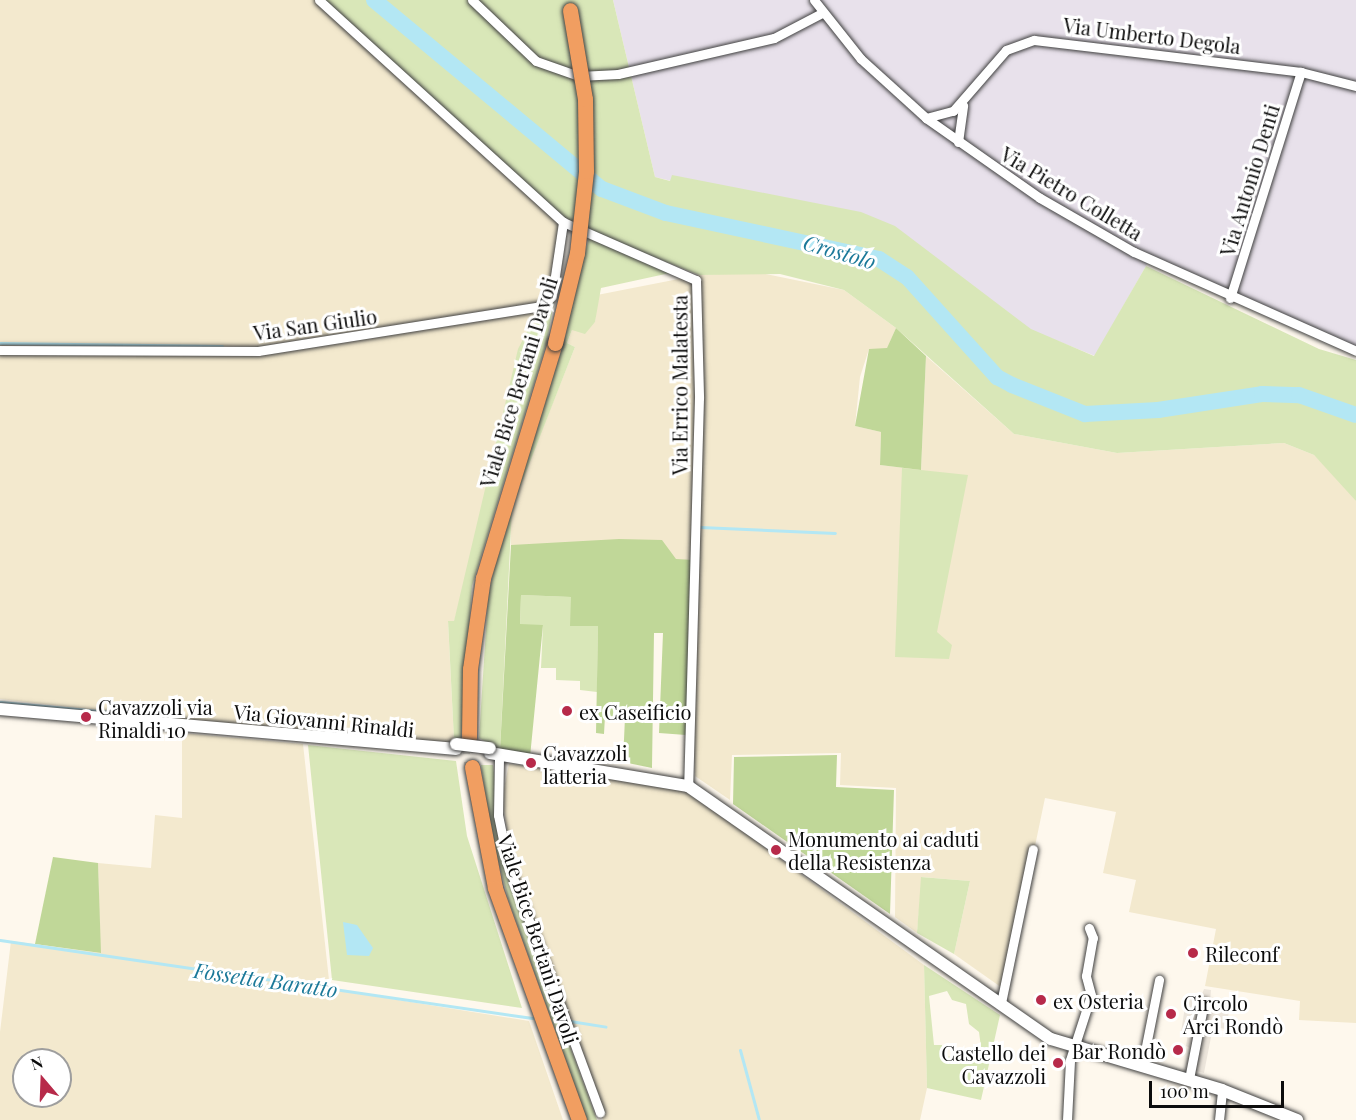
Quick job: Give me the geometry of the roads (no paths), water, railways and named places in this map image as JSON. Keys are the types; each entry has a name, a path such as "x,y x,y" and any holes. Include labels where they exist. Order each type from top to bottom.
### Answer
{"highway":[{"name":"Viale Bice Bertani Davoli","path":"460,744 483,578 555,343 577,253 586,171 585,99 569,5"},
{"name":"Viale Bice Bertani Davoli","path":"472,767 491,873 579,1120"}],"street":[{"name":"Via Errico Malatesta","path":"319,0 563,222 683,271 700,292 688,786"},
{"path":"472,0 536,61 579,76 618,74 774,38 822,13"},
{"name":"Via Pietro Colletta","path":"814,0 822,13 861,59 926,118 1050,204 1230,298 1356,351"},
{"name":"Via Umberto Degola","path":"926,118 953,111 1006,50 1034,40 1301,72 1356,86"},
{"name":"Via Antonio Denti","path":"1230,298 1301,72"},
{"name":"Via Umberto Degola","path":"958,142 958,118 966,97"},
{"name":"Via San Giulio","path":"0,350 258,351 543,306 552,296 563,222"},
{"name":"Via Giovanni Rinaldi","path":"0,709 428,750 460,744 497,755 688,786 1051,1039 1075,1048 1189,1079 1297,1120"},
{"path":"497,755 499,827 510,873 600,1113"},
{"path":"1002,1003 1033,849"},
{"path":"1067,1120 1070,1062 1091,995 1086,976 1093,938 1089,928"},
{"path":"1142,1066 1159,980"},
{"path":"1189,1079 1204,1002"},
{"path":"1219,1120 1222,1090"}],"water":[{"path":"343,922 357,925 373,948 369,956 347,955"}],"waterway":[{"name":"Crostolo","path":"374,0 602,189 666,213 879,259 907,277 997,377 1012,385 1085,414 1158,410 1262,394 1299,395 1356,415"},
{"path":"0,343 222,346"},
{"path":"700,527 835,533"},
{"path":"0,702 141,715"},
{"name":"Fossetta Baratto","path":"0,940 532,1018"},
{"name":"Fossetta Baratto","path":"570,1021 606,1027"},
{"path":"740,1050 759,1120"}],"tunnel":[{"path":"469,738 472,767"}],"place":[{"name":"ex Caseificio","path":"567,711"},
{"name":"Cavazzoli via Rinaldi 10","path":"86,717"},
{"name":"Cavazzoli latteria","path":"531,763"},
{"name":"Monumento ai caduti della Resistenza","path":"776,850"},
{"name":"Rileconf","path":"1193,953"},
{"name":"ex Osteria","path":"1041,1000"},
{"name":"Circolo Arci Rondò","path":"1171,1014"},
{"name":"Bar Rondò","path":"1178,1050"},
{"name":"Castello dei Cavazzoli","path":"1058,1063"}]}
